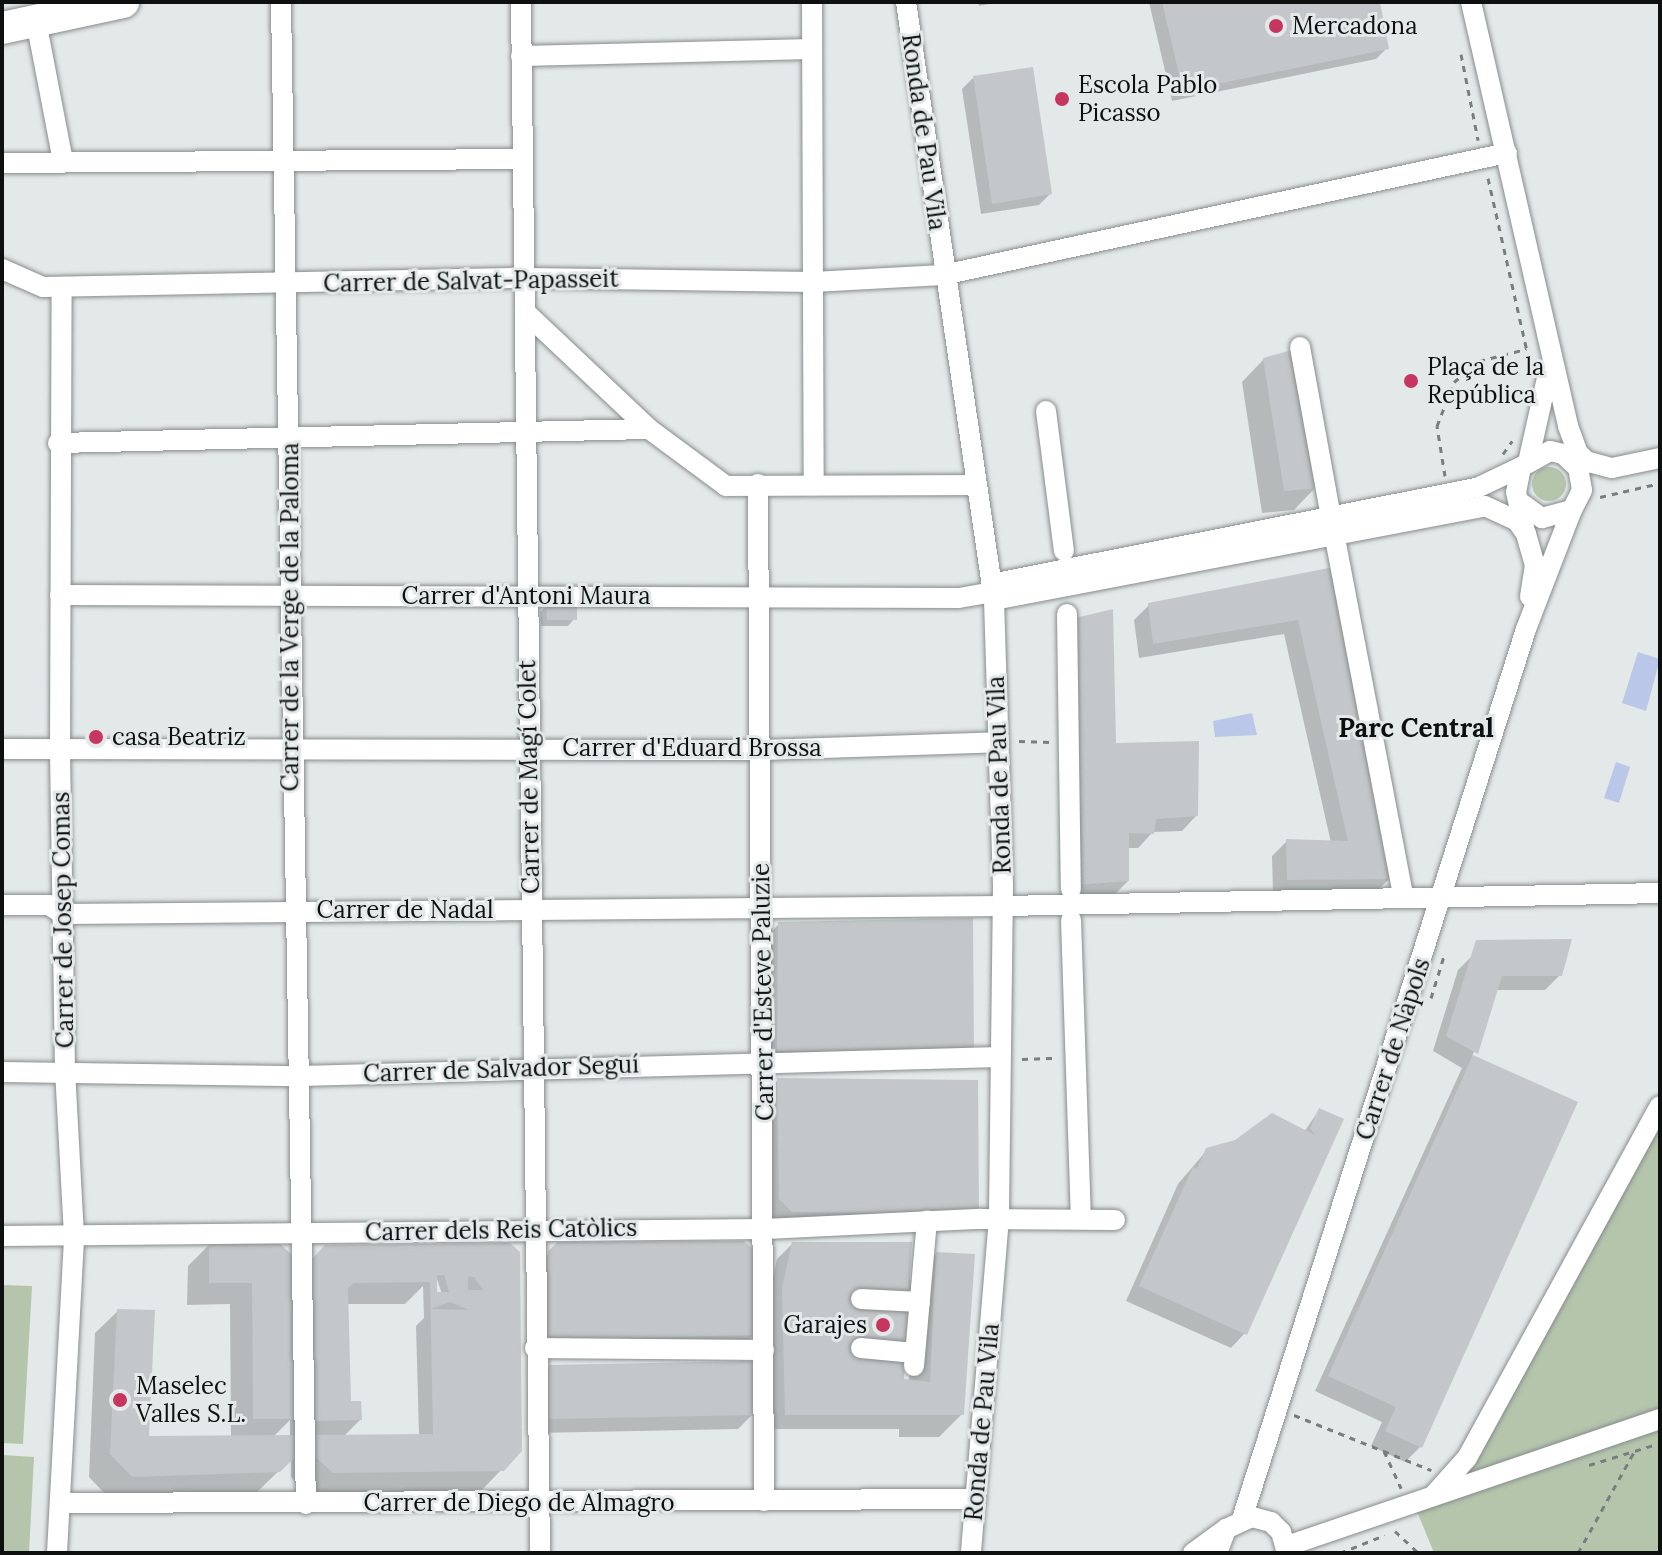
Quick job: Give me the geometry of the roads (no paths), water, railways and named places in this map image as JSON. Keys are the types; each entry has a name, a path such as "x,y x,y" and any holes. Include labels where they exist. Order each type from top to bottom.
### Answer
{"main road":[{"path":"2,28 123,2"}],"street":[{"name":"Carrer de la Verge de la Paloma","path":"281,2 291,749 301,1076 306,1504"},
{"name":"Carrer de Magí Colet","path":"521,2 528,278 525,312 532,1228 540,1553"},
{"path":"812,2 814,483"},
{"name":"Ronda de Pau Vila","path":"906,2 943,275 992,592 1006,742 1003,906 1009,1058 971,1553"},
{"path":"1471,2 1573,444 1588,463"},
{"path":"36,21 63,161"},
{"path":"521,56 812,49"},
{"name":"Carrer de Salvat-Papasseit","path":"2,269 43,287 528,278 813,282 943,275 1507,153"},
{"path":"2,163 523,159"},
{"name":"Carrer de Josep Comas","path":"57,1553 74,1236 65,1071 60,750 58,443 62,287"},
{"path":"525,312 649,429 716,482 975,485"},
{"path":"1300,347 1403,896"},
{"path":"1524,517 1516,477 1525,462 1548,384 1551,349"},
{"path":"1046,411 1064,551"},
{"path":"58,443 289,441 649,429"},
{"path":"1332,526 1477,488 1550,451 1612,468 1660,458"},
{"path":"1332,526 1485,506 1524,517 1554,518 1572,510 1582,479 1563,454"},
{"name":"Carrer d'Esteve Paluzie","path":"758,484 765,1065 764,1501"},
{"name":"Carrer de Nàpols","path":"1217,1553 1234,1524 1258,1469 1526,629 1572,510"},
{"name":"Carrer de Nàpols","path":"1524,517 1535,565 1526,629"},
{"name":"Carrer d'Antoni Maura","path":"60,595 959,598 1332,526"},
{"path":"1067,614 1071,889"},
{"name":"Carrer d'Eduard Brossa","path":"2,749 762,750 1006,742"},
{"name":"Carrer de Nadal","path":"2,905 49,905 63,914 1003,906 1660,893"},
{"path":"1071,920 1081,1219"},
{"name":"Carrer de Salvador Seguí","path":"2,1072 301,1076 531,1066 765,1065 1009,1058"},
{"path":"1433,1496 1467,1458 1660,1106"},
{"name":"Carrer dels Reis Catòlics","path":"2,1236 532,1228 765,1229 999,1218 1115,1220"},
{"path":"861,1348 914,1359 927,1221"},
{"path":"861,1299 920,1302"},
{"path":"535,1348 764,1350"},
{"path":"1258,1469 1271,1522 1287,1550 1433,1496 1660,1419"},
{"name":"Carrer de Diego de Almagro","path":"61,1503 539,1505 976,1499"},
{"path":"1193,1553 1234,1524 1271,1522"}],"water":[{"path":"1638,652 1660,659 1646,711 1622,703"},
{"path":"1252,713 1257,735 1215,737 1213,721"},
{"path":"1616,762 1630,767 1619,803 1604,798"}],"place":[{"name":"Mercadona","path":"1276,26"},
{"name":"Escola Pablo Picasso","path":"1062,99"},
{"name":"Plaça de la República","path":"1411,381"},
{"name":"casa Beatriz","path":"96,737"},
{"name":"Garajes","path":"883,1325"},
{"name":"Maselec Valles S.L.","path":"120,1400"}],"district":[{"name":"Parc Central","path":"1416,728"}]}
